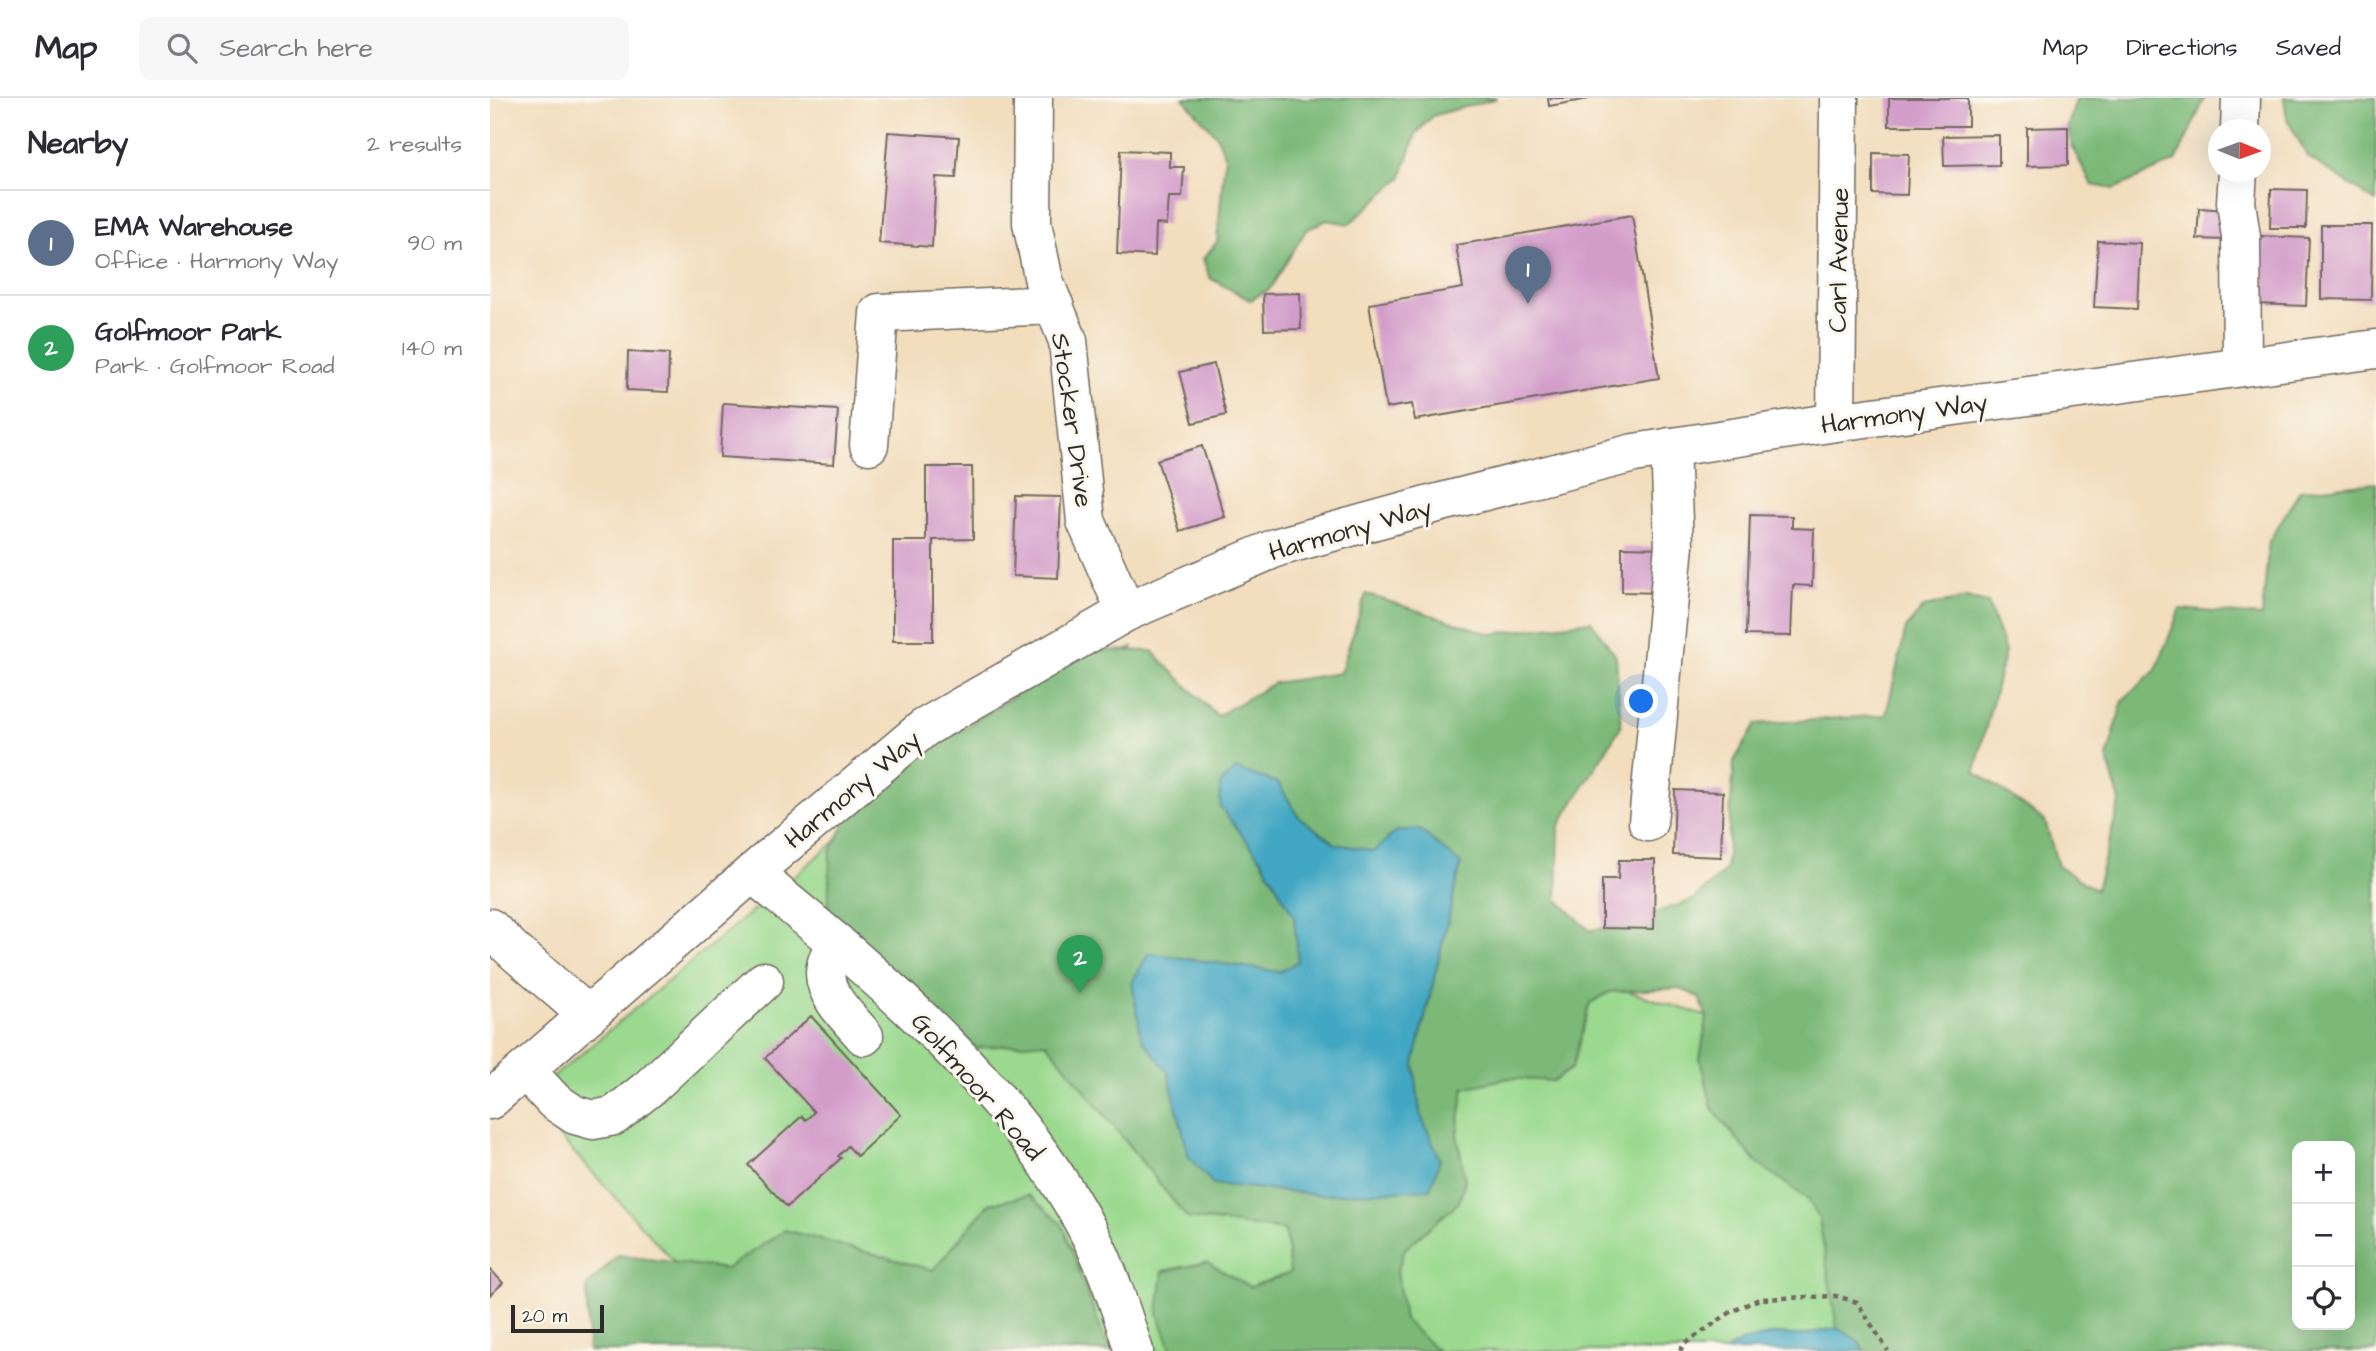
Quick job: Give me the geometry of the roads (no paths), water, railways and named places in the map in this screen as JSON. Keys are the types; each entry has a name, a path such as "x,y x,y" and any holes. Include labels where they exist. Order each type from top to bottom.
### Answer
{"street":[{"name":"Stocker Drive","path":"1033,98 1032,223 1044,281 1068,341 1086,521 1126,612"},
{"name":"Carl Avenue","path":"1836,422 1839,98"},
{"path":"2240,119 2241,98"},
{"path":"2237,182 2236,202 2242,237 2242,367"},
{"path":"869,445 879,313 1054,306"},
{"name":"Harmony Way","path":"490,1100 924,728 1126,612 1278,547 1634,453 1836,422 2376,349"},
{"path":"1648,822 1674,545 1670,447"},
{"name":"Golfmoor Road","path":"752,873 899,998 950,1048 1027,1137 1055,1175 1097,1248 1111,1280 1134,1351"},
{"path":"490,928 588,1015"},
{"path":"836,942 826,964 825,975 829,989 837,1004 864,1035"},
{"path":"525,1070 554,1101 575,1115 593,1120 614,1116 649,1088 764,981"}],"water":[{"path":"1236,769 1278,783 1299,817 1336,844 1374,851 1397,831 1419,829 1461,864 1414,1064 1420,1113 1440,1160 1430,1189 1321,1195 1213,1184 1189,1157 1168,1072 1141,1037 1132,982 1149,953 1279,972 1298,961 1294,916 1262,860 1220,807 1220,784"},
{"path":"1837,1328 1857,1340 1864,1351 1725,1351 1745,1340"}],"place":[{"name":"EMA Warehouse","path":"1528,304"},
{"name":"Golfmoor Park","path":"1080,993"}]}
